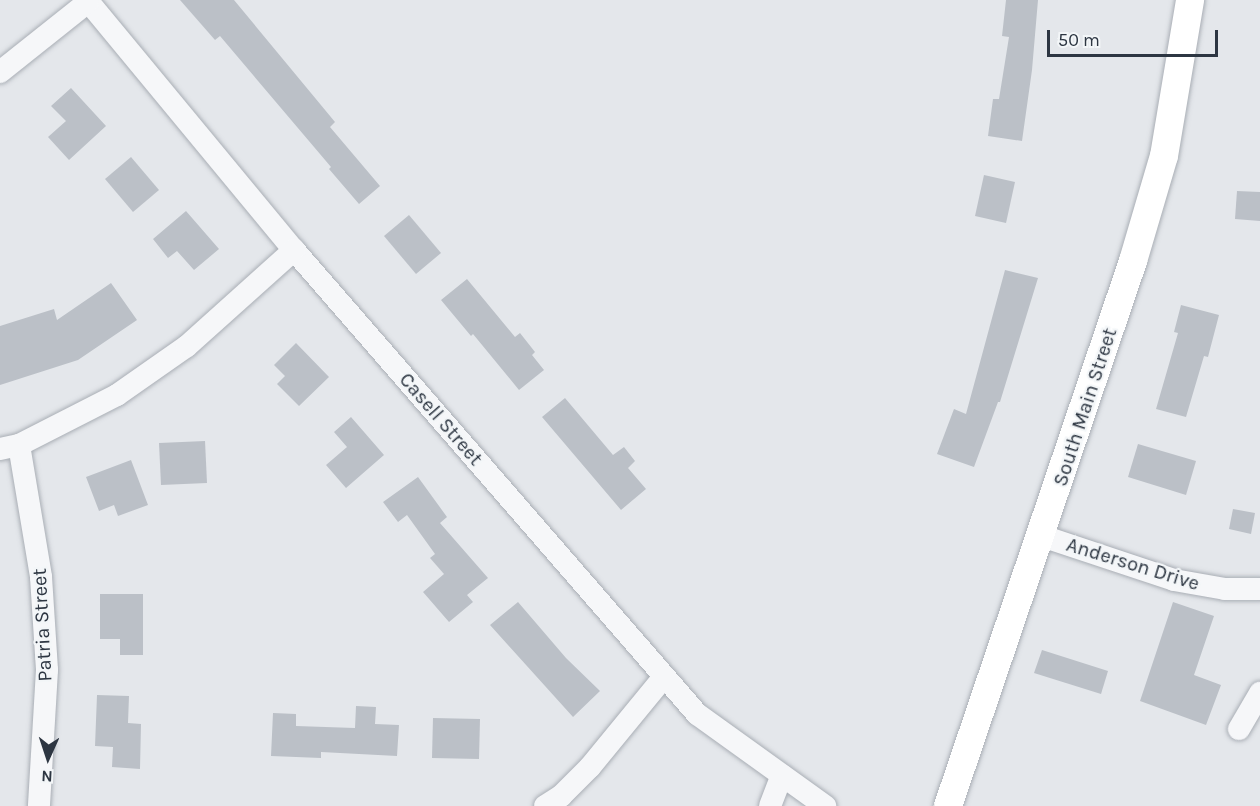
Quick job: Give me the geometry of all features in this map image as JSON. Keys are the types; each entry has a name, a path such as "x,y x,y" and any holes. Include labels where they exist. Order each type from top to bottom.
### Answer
{"main road":[{"name":"South Main Street","path":"948,806 1042,536 1133,261 1164,156 1190,0"}],"street":[{"path":"0,72 87,1"},
{"name":"Casell Street","path":"87,1 294,250 696,714 825,806"},
{"path":"10,447 117,395 179,352 294,250"},
{"name":"Patria Street","path":"10,447 41,577 47,670 39,806"},
{"name":"Anderson Drive","path":"1042,536 1174,580 1225,590 1260,590"},
{"path":"545,806 561,796 590,767 664,678"},
{"path":"1239,729 1260,693"},
{"path":"770,806 782,775"}],"building":[{"path":"180,0 234,0 335,122 330,127 380,186 359,204 329,169 331,167 220,36 215,40"},
{"path":"1006,0 1038,0 1032,70 1022,141 988,136 993,99 999,99 1009,37 1002,36"},
{"path":"71,88 106,126 69,160 48,137 66,121 51,106"},
{"path":"131,157 159,190 133,212 105,179"},
{"path":"984,175 1015,182 1006,223 975,216"},
{"path":"1237,191 1260,192 1260,221 1235,219"},
{"path":"186,211 219,249 194,270 177,251 168,258 153,239"},
{"path":"409,215 441,253 416,274 384,236"},
{"path":"1005,270 1038,278 1000,402 998,402 974,467 937,454 954,409 966,414"},
{"path":"467,279 515,337 520,333 535,352 532,355 544,370 519,390 473,334 471,336 441,300"},
{"path":"111,283 137,320 78,360 0,385 0,326 54,309 57,320"},
{"path":"1181,305 1219,315 1208,357 1204,356 1186,417 1156,409 1178,333 1174,332"},
{"path":"296,343 329,377 299,406 277,384 285,376 274,365"},
{"path":"565,398 613,455 624,447 635,461 628,468 646,489 621,510 542,417"},
{"path":"351,417 384,455 346,488 326,465 347,447 334,432"},
{"path":"205,441 207,483 161,485 159,443"},
{"path":"1138,444 1196,461 1186,495 1128,477"},
{"path":"131,460 148,505 118,516 114,505 99,511 86,477"},
{"path":"418,477 447,517 440,523 488,578 467,595 473,602 449,622 423,592 444,574 430,558 435,554 407,515 398,522 383,502"},
{"path":"1233,509 1255,513 1251,534 1229,529"},
{"path":"100,594 143,594 143,655 120,655 120,639 100,639"},
{"path":"518,602 566,658 600,691 573,717 490,625"},
{"path":"1173,602 1214,616 1194,675 1221,685 1206,725 1140,701"},
{"path":"1042,650 1108,671 1101,694 1034,673"},
{"path":"97,695 129,696 128,723 141,724 140,769 112,767 113,747 95,746"},
{"path":"356,706 376,707 375,724 399,725 397,756 321,752 321,758 271,756 273,713 296,714 296,726 355,728"},
{"path":"433,718 480,719 479,759 432,758"}]}
